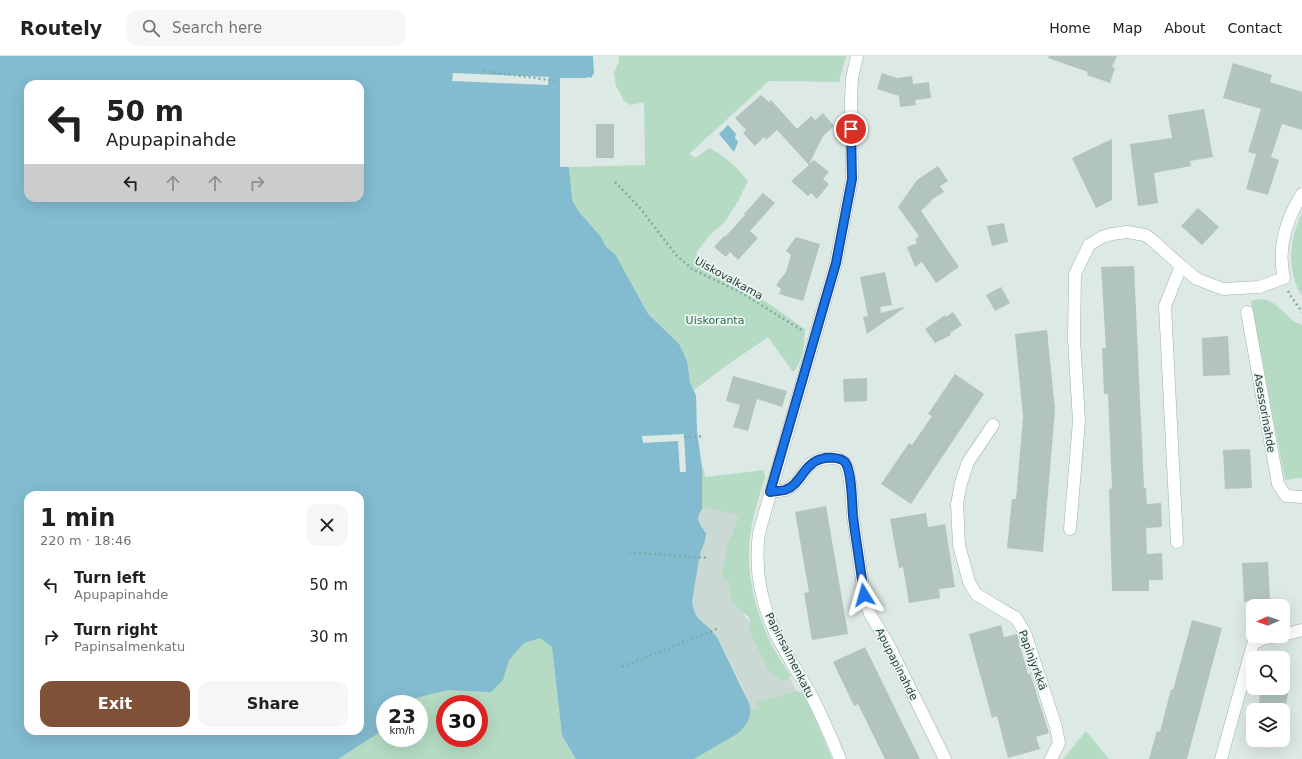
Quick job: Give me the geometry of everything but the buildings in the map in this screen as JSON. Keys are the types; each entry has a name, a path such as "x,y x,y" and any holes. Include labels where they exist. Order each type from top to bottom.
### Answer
{"street":[{"name":"Papinsalmenkatu","path":"840,759 829,731 811,696 770,623 761,595 757,568 757,548 759,533 770,492 836,263 848,204 852,179 850,99 852,78 857,56"},
{"path":"1070,529 1079,421 1074,340 1075,274 1089,245 1102,237 1112,234 1127,232 1145,235 1151,238 1197,279 1222,289 1259,287 1284,278 1281,257 1282,243 1291,214 1302,194"},
{"path":"1177,542 1165,306 1181,266"},
{"name":"Asessorinahde","path":"1247,312 1278,484 1286,496 1302,497"},
{"name":"Papinjyrkkä","path":"993,425 968,462 961,483 957,504 958,545 968,582 976,594 1016,618 1025,633 1056,727 1059,743 1051,759"},
{"name":"Apupapinahde","path":"770,492 786,490 797,482 810,464 821,459 837,458 845,462 851,488 853,516 864,595 870,614 887,642 945,759"},
{"path":"1290,633 1302,630"},
{"path":"1221,759 1253,644 1255,643"}],"path":[{"path":"484,71 557,80"},
{"name":"Uiskovalkama","path":"615,182 640,208 676,255 692,269 740,292 814,340"},
{"path":"1284,278 1290,295 1302,312"},
{"path":"684,437 704,436"},
{"path":"629,552 709,558"},
{"path":"622,667 719,628"}],"shaded area":[{"path":"756,497 737,562 742,611 790,678 798,694 752,710 742,686 717,637 698,618 692,602 700,554 705,541 706,533 699,524 699,513 705,508 726,512"}],"green space":[{"name":"Uiskoranta","path":"619,56 846,56 839,82 769,81 689,154 696,158 709,148 730,162 748,181 725,222 709,236 696,253 805,329 804,346 801,358 797,368 793,372 768,337 694,390 529,185 570,184 569,167 645,165 644,102 631,105 624,101 616,86 614,73 619,62"},
{"path":"1302,213 1302,296 1293,276 1291,255 1294,233"},
{"path":"1259,299 1267,300 1275,304 1293,321 1302,325 1302,478 1285,480 1251,301"},
{"path":"702,463 705,477 764,470 765,478 752,522 749,555 750,574 753,592 764,628 781,661 791,676 786,680 780,680 767,668 749,628 750,621 748,616 732,603 729,583 724,579 722,574 728,544 740,515 705,508 702,509 695,504"},
{"path":"434,475 552,647 562,736 576,759 123,759 326,735 364,735 364,717"},
{"path":"797,691 803,693 832,759 630,759 749,703 752,710 758,708 756,702"},
{"path":"1086,731 1109,759 1063,759"}],"water":[{"path":"0,56 593,56 594,73 591,78 561,78 560,166 569,167 572,200 579,212 601,237 606,247 615,254 648,314 679,344 687,361 690,383 696,395 697,431 702,468 702,509 698,520 706,533 705,541 700,554 692,602 698,618 717,637 749,703 750,716 744,727 737,734 694,759 576,759 562,736 552,647 540,638 524,643 509,660 503,680 491,692 448,690 428,695 376,695 376,735 338,759 0,759"},
{"path":"728,125 736,134 735,138 738,142 734,152 719,134"}],"pier":[{"path":"453,73 549,77 548,85 452,81"},
{"path":"560,78 586,78 585,80 562,80 562,165 566,165 566,167 560,167"},
{"path":"684,434 686,472 680,472 678,441 643,443 642,436"}],"route":[{"path":"851,129 852,179 836,263 770,492 786,490 797,482 810,464 821,459 837,458 845,462 851,488 853,516 864,595"}]}
